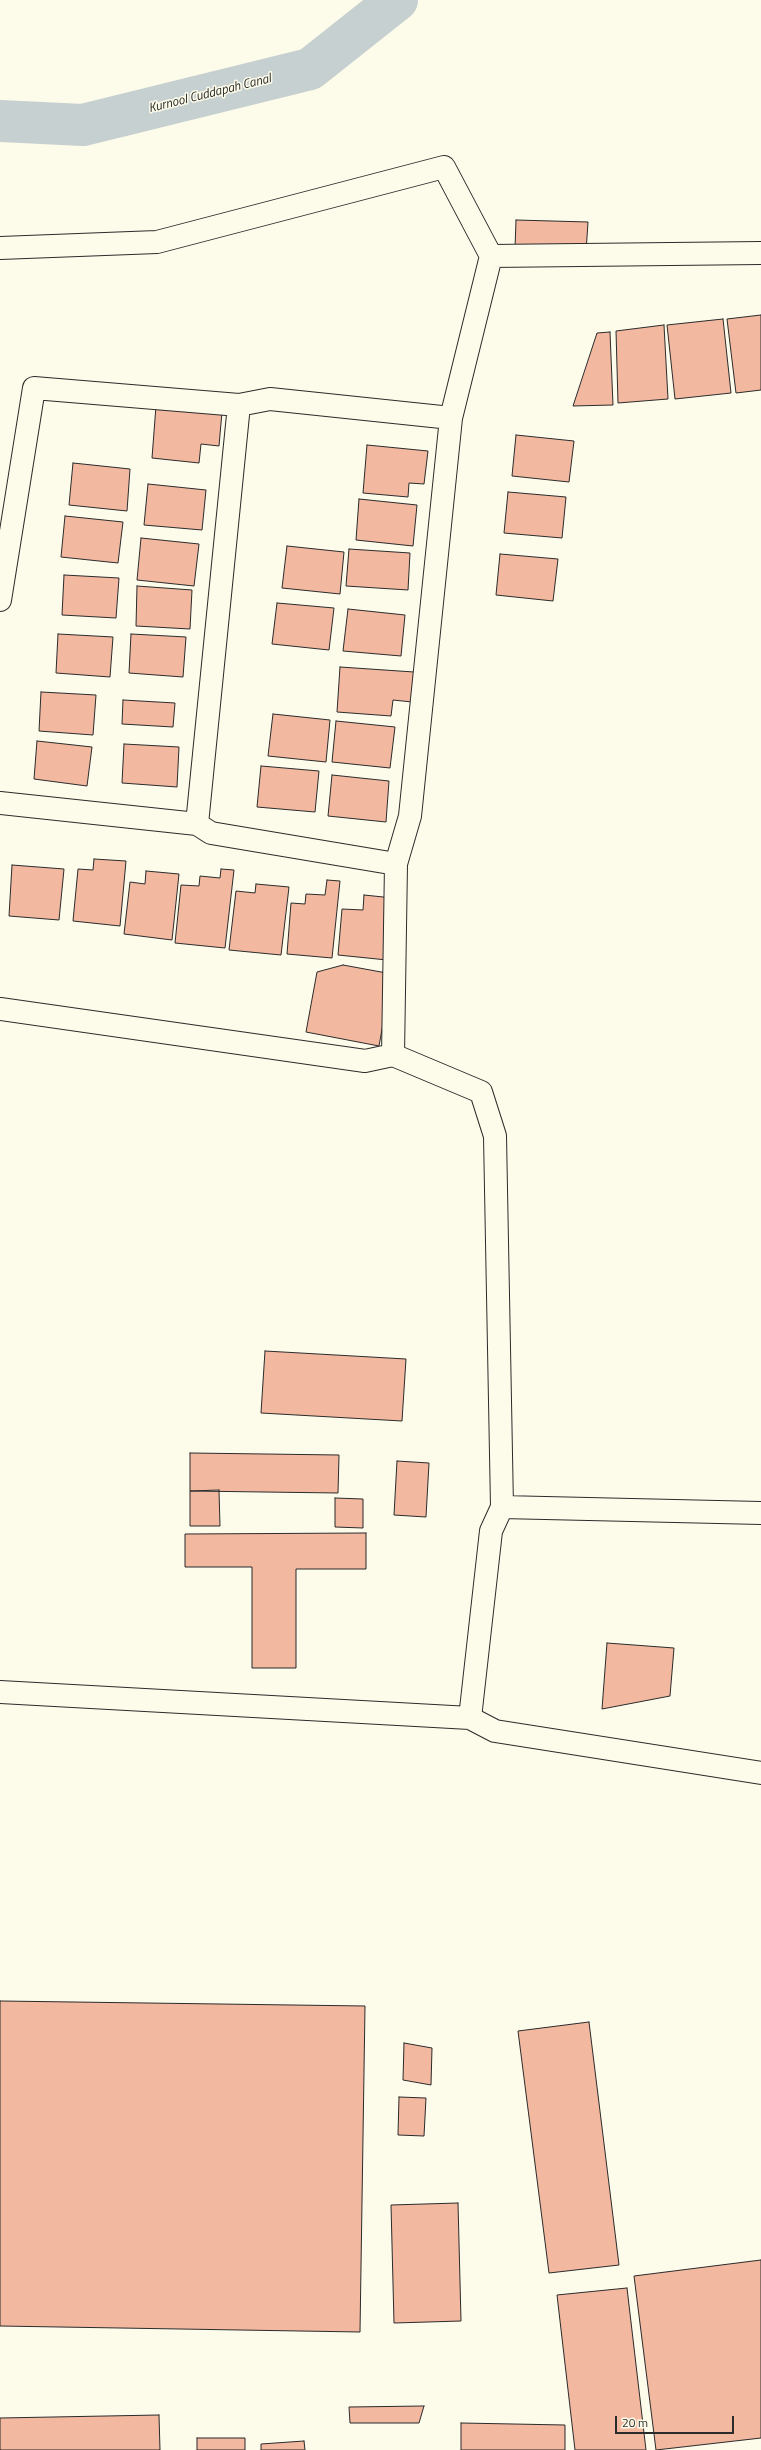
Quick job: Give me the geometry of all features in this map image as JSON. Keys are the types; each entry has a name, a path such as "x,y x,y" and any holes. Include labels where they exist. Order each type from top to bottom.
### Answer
{"street":[{"path":"0,248 157,242 444,167 492,256 451,418 410,816 396,864 393,1055"},
{"path":"492,256 761,253"},
{"path":"0,600 34,388 239,405 270,399 451,418"},
{"path":"197,824 239,405"},
{"path":"0,803 197,824 212,834 396,864"},
{"path":"0,1009 365,1061 393,1055 481,1092 495,1136 502,1507 492,1531 470,1718"},
{"path":"502,1507 761,1513"},
{"path":"0,1692 470,1718 495,1731 761,1773"}],"building":[{"path":"516,220 588,222 586,252 515,249"},
{"path":"761,315 761,390 736,393 727,319"},
{"path":"723,319 731,393 675,399 667,325"},
{"path":"664,325 668,399 618,403 616,331"},
{"path":"610,332 613,405 573,406 597,333"},
{"path":"156,406 222,412 219,446 201,444 199,463 152,458"},
{"path":"516,435 574,441 569,482 512,476"},
{"path":"367,445 428,451 424,484 409,483 408,497 363,493"},
{"path":"73,463 130,469 127,511 69,505"},
{"path":"148,484 206,490 202,530 144,525"},
{"path":"508,492 566,497 562,538 504,533"},
{"path":"359,499 417,505 413,546 356,540"},
{"path":"65,516 123,522 118,563 61,557"},
{"path":"141,538 199,544 194,586 137,580"},
{"path":"287,546 344,552 340,594 282,588"},
{"path":"349,549 410,553 408,590 346,586"},
{"path":"500,554 558,559 553,601 496,595"},
{"path":"64,575 119,578 116,618 62,615"},
{"path":"137,586 192,590 190,629 136,626"},
{"path":"277,603 334,608 329,650 272,644"},
{"path":"348,609 405,615 401,656 343,651"},
{"path":"58,634 113,637 110,677 56,673"},
{"path":"131,634 186,637 183,677 129,673"},
{"path":"340,667 414,672 412,702 393,700 391,716 337,712"},
{"path":"41,692 96,695 93,735 39,731"},
{"path":"123,700 175,703 173,727 122,724"},
{"path":"273,714 330,720 326,762 268,756"},
{"path":"336,721 395,727 390,768 332,762"},
{"path":"37,741 92,747 87,786 34,779"},
{"path":"124,744 179,747 177,787 122,783"},
{"path":"261,766 319,771 315,812 257,807"},
{"path":"332,775 389,781 386,822 328,816"},
{"path":"94,859 126,861 120,926 73,921 78,869 93,870"},
{"path":"12,865 64,869 59,920 9,916"},
{"path":"221,869 234,870 225,948 175,943 181,885 199,886 200,876 220,878"},
{"path":"146,871 179,874 172,940 124,934 130,882 145,884"},
{"path":"327,880 340,881 332,958 287,954 291,903 305,904 306,894 325,895"},
{"path":"256,884 289,887 281,955 229,950 236,891 255,893"},
{"path":"364,895 393,898 387,960 338,955 342,909 363,910"},
{"path":"343,965 392,974 379,1046 306,1032 317,972"},
{"path":"265,1351 406,1359 402,1421 261,1413"},
{"path":"190,1453 339,1455 338,1493 190,1491"},
{"path":"397,1461 429,1463 426,1517 394,1515"},
{"path":"219,1490 220,1526 190,1526 190,1491"},
{"path":"335,1498 363,1499 363,1528 335,1527"},
{"path":"366,1533 366,1569 296,1569 296,1668 252,1668 252,1567 185,1567 185,1534"},
{"path":"607,1643 674,1648 670,1696 602,1709"},
{"path":"0,2001 365,2006 360,2332 0,2326"},
{"path":"589,2022 619,2265 549,2273 518,2031"},
{"path":"404,2043 432,2048 431,2085 403,2080"},
{"path":"399,2097 426,2098 424,2136 398,2135"},
{"path":"458,2203 461,2321 394,2323 391,2205"},
{"path":"761,2260 761,2438 656,2450 634,2276"},
{"path":"627,2288 646,2450 575,2450 557,2295"},
{"path":"424,2406 419,2423 350,2423 349,2407"},
{"path":"159,2415 160,2450 0,2450 0,2418"},
{"path":"461,2423 565,2425 565,2450 461,2450"},
{"path":"197,2438 245,2438 245,2450 197,2450"},
{"path":"304,2441 305,2450 261,2450 261,2444"}],"waterway":[{"name":"Kurnool Cuddapah Canal","path":"0,121 83,125 310,69 397,0"}]}
